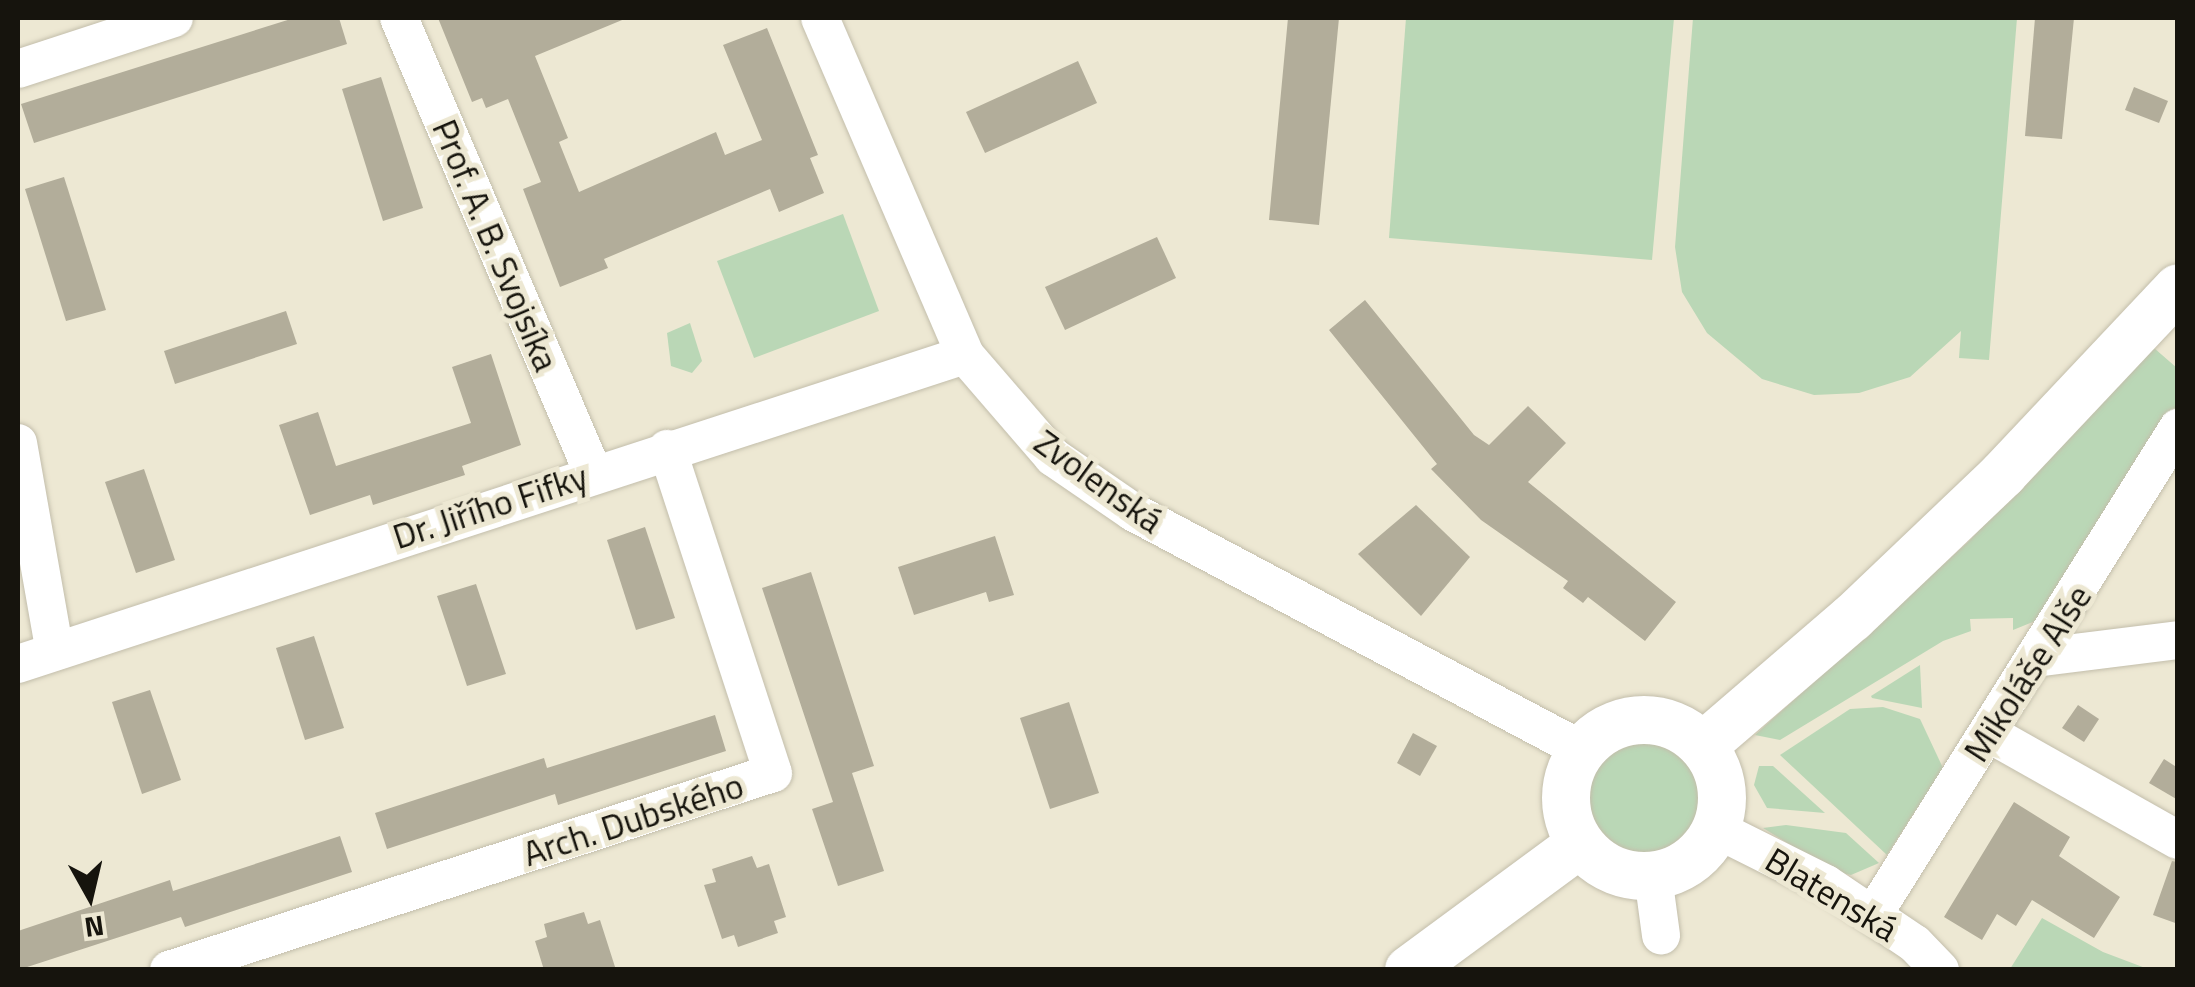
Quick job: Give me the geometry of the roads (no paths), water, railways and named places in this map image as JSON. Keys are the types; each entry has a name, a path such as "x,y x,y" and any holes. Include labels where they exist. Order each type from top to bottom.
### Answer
{"main road":[{"path":"1703,746 1852,618 2003,474 2178,288"},
{"path":"1642,720 1686,732 1703,746 1722,786 1716,829 1691,861 1653,876 1612,870 1580,844 1566,796 1582,750 1619,724 1642,720"},
{"path":"1409,970 1580,844"}],"street":[{"path":"18,69 174,18"},
{"name":"Prof. A. B. Svojsíka","path":"399,18 594,472"},
{"name":"Zvolenská","path":"820,18 964,356 1053,457 1133,512 1582,750"},
{"name":"Dr. Jiřího Fifky","path":"18,664 54,647 964,356"},
{"name":"Mikoláše Alše","path":"1874,915 2178,428"},
{"path":"18,443 54,647"},
{"name":"Arch. Dubského","path":"169,970 773,773 667,449"},
{"path":"2034,658 2178,640"},
{"path":"1988,734 2178,840"},
{"name":"Blatenská","path":"1716,829 1874,915 1940,970"},
{"path":"1653,876 1661,935"}]}
